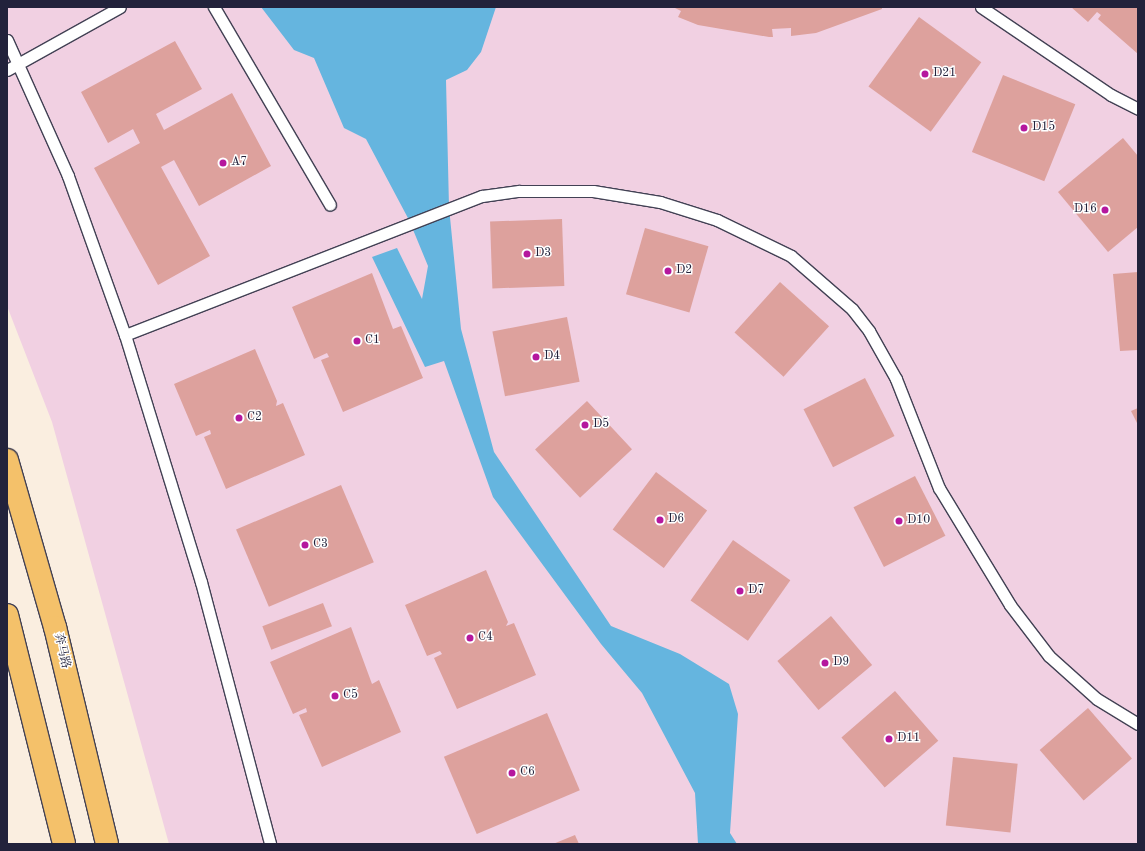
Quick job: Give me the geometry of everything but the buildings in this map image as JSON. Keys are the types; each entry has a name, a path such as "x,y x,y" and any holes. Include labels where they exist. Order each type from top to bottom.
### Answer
{"main road":[{"name":"奔马路","path":"7,460 55,627 107,844"},
{"path":"7,615 64,844"}],"lane":[{"path":"7,70 120,7"},
{"path":"214,7 330,206"},
{"path":"981,7 1111,95 1138,109"},
{"path":"7,40 19,63 68,176 125,335 201,582 270,844"},
{"path":"125,335 482,196 556,190 593,191 660,202 717,220 769,243 813,272 852,309 884,354 912,414 939,488 1010,605 1049,656 1096,699 1138,724"}],"shaded area":[{"path":"7,7 1138,7 1138,844 169,844 52,422 7,306"}],"water":[{"path":"261,7 496,7 481,52 467,70 446,80 449,207 461,329 494,452 611,626 680,654 729,684 738,714 730,833 737,844 698,844 695,793 642,693 601,644 493,497 444,361 425,367 372,257 397,248 422,299 428,266 409,220 366,139 344,128 314,58 294,50"}],"place":[{"name":"D21","path":"925,74"},
{"name":"D15","path":"1024,128"},
{"name":"A7","path":"223,163"},
{"name":"D16","path":"1105,210"},
{"name":"D3","path":"527,254"},
{"name":"D2","path":"668,271"},
{"name":"C1","path":"357,341"},
{"name":"D4","path":"536,357"},
{"name":"C2","path":"239,418"},
{"name":"D5","path":"585,425"},
{"name":"D6","path":"660,520"},
{"name":"D10","path":"899,521"},
{"name":"C3","path":"305,545"},
{"name":"D7","path":"740,591"},
{"name":"C4","path":"470,638"},
{"name":"D9","path":"825,663"},
{"name":"C5","path":"335,696"},
{"name":"D11","path":"889,739"},
{"name":"C6","path":"512,773"}]}
